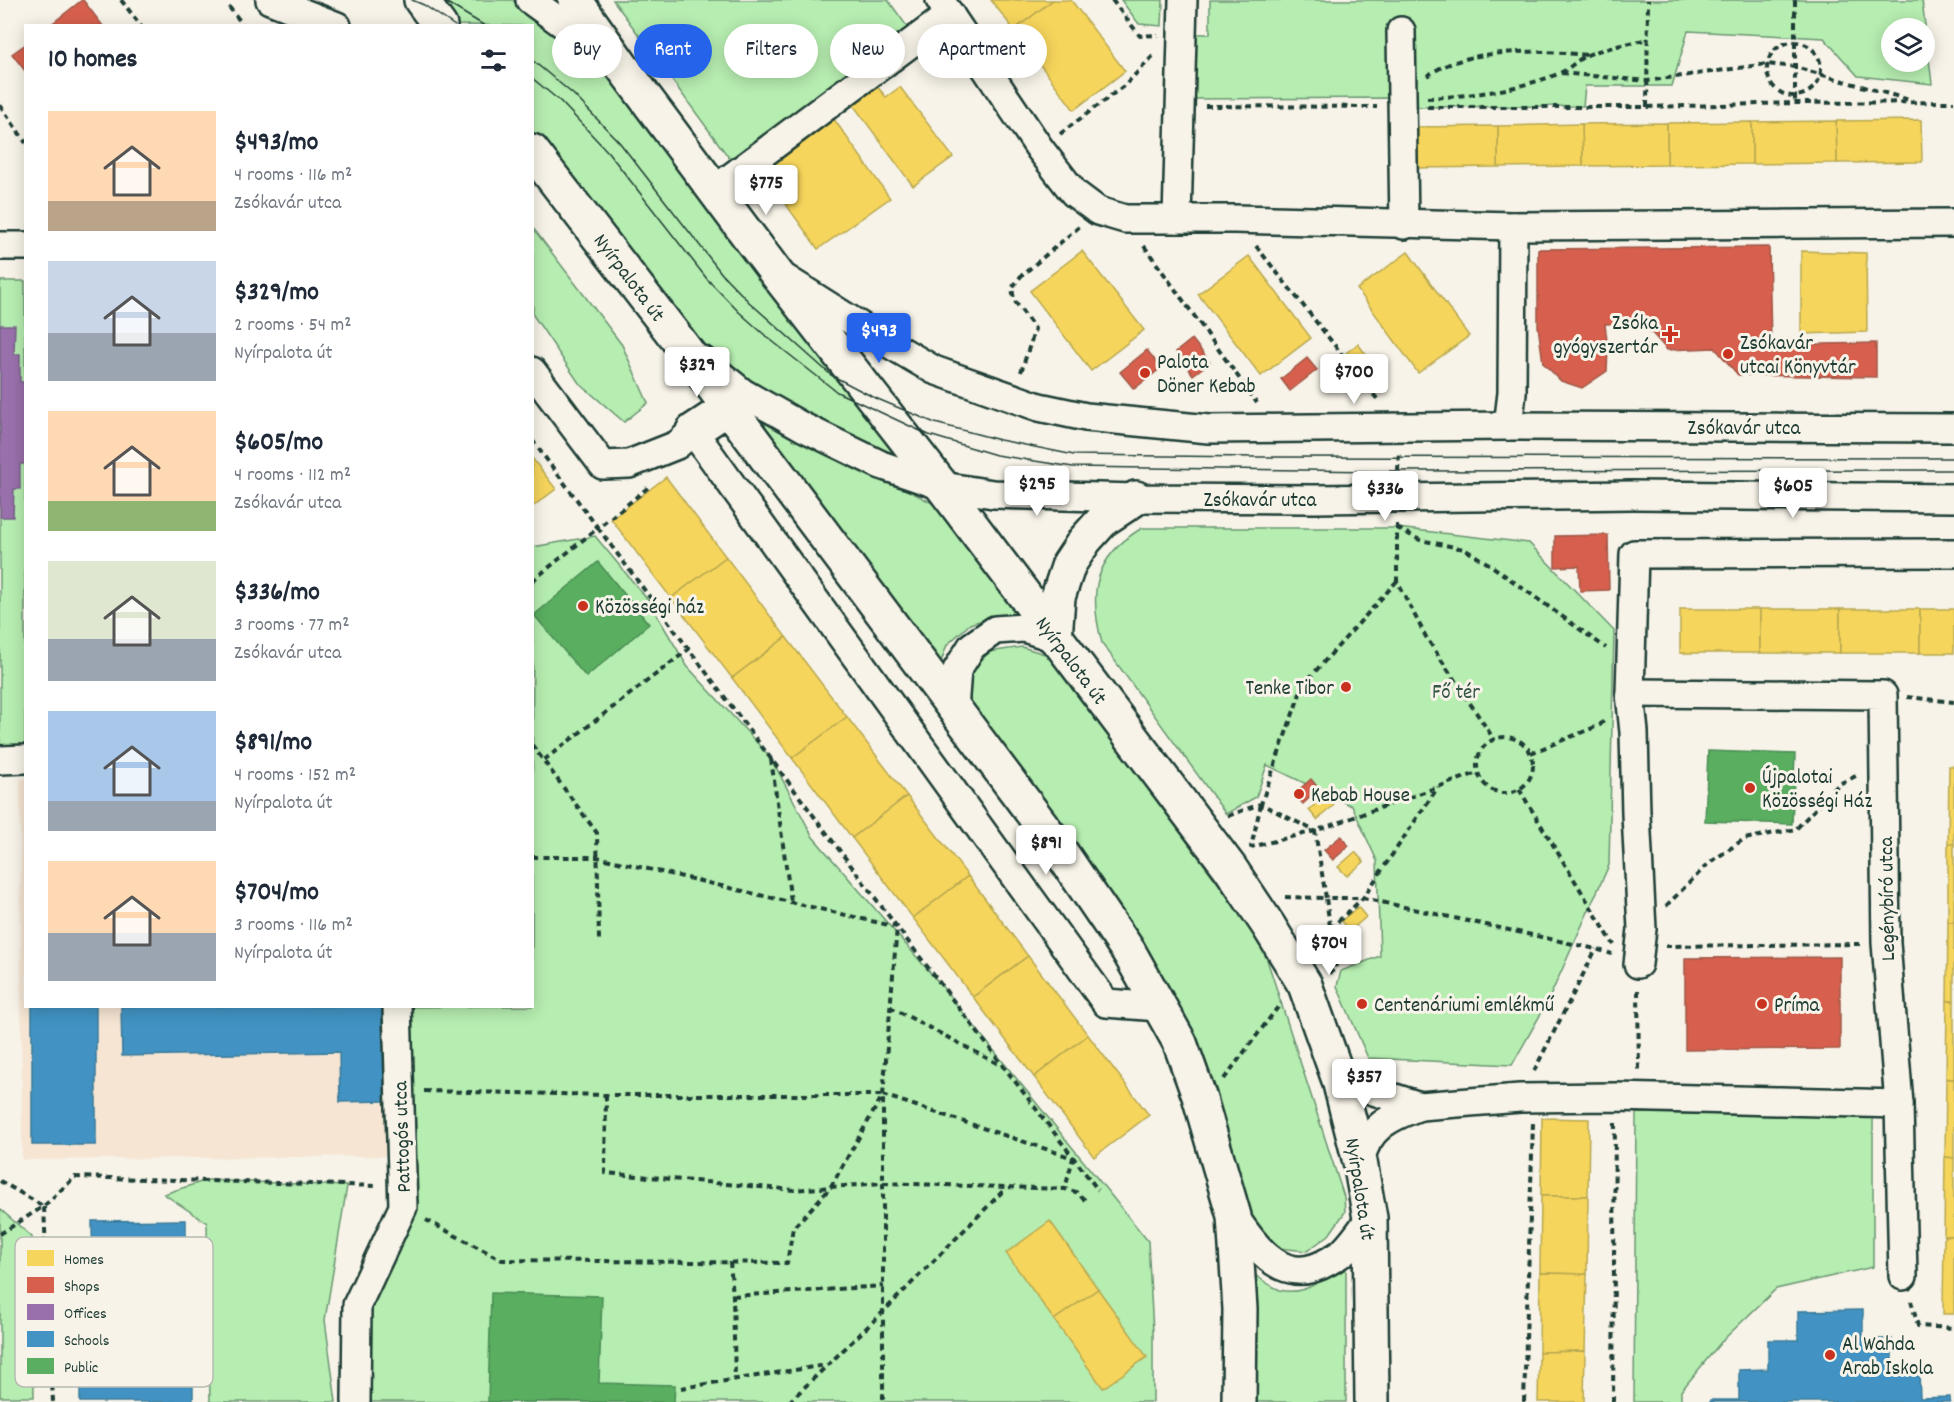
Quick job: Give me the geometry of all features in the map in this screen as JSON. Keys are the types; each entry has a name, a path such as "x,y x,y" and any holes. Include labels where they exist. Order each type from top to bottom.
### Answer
{"main road":[{"path":"421,0 439,24"},
{"name":"Nyírpalota út","path":"575,0 592,24"},
{"name":"Nyírpalota út","path":"622,67 1230,868 1305,985 1339,1080 1360,1162 1370,1218 1372,1402"},
{"name":"Nyírpalota út","path":"534,154 678,340 1052,839 1129,952 1180,1043 1199,1096 1234,1216 1240,1309 1239,1402"},
{"path":"693,431 728,408"},
{"path":"1055,638 1058,597 1069,564 1085,540 1104,519 1136,498"}],"street":[{"path":"270,0 332,24"},
{"path":"530,0 563,24"},
{"path":"1177,219 1179,34 1184,0"},
{"path":"714,190 945,7 1040,149 1074,193 1098,211 1125,219 1234,219 1513,226 1954,223"},
{"path":"1401,31 1404,225"},
{"path":"1508,426 1513,359 1513,226"},
{"path":"0,246 24,246"},
{"name":"Zsókavár utca","path":"776,273 876,336 934,369 1039,407 1086,417 1209,429 1508,426 1954,428"},
{"name":"Zsókavár utca","path":"678,340 743,393 803,427 880,465 942,486 993,494 1136,498 1398,499 1633,495 1954,498"},
{"path":"534,373 603,465 629,464 677,445 693,431 1106,1004 1160,1007"},
{"path":"1635,949 1634,732 1630,693 1634,554 1954,553"},
{"path":"954,709 957,670 972,646 995,630 1024,628 1055,638"},
{"path":"1630,693 1883,695"},
{"name":"Legénybíró utca","path":"1883,695 1886,943 1899,1104 1903,1276"},
{"path":"0,760 24,759"},
{"name":"Pattogós utca","path":"356,1402 357,1305 403,1207 396,1008"},
{"path":"1339,1080 1420,1106"},
{"path":"1360,1162 1363,1150 1374,1131 1392,1116 1420,1106 1527,1098 1627,1097 1899,1104"},
{"path":"1234,1216 1254,1246 1272,1261 1291,1270 1310,1270 1344,1252 1370,1218"}],"path":[{"path":"121,0 139,24"},
{"path":"1112,0 1140,36 1179,34"},
{"path":"1647,107 1648,0"},
{"path":"1795,0 1795,103"},
{"path":"229,7 242,24"},
{"path":"1040,149 1125,85 1179,34"},
{"path":"1402,100 1431,73 1460,61 1526,50 1587,55 1648,39"},
{"path":"1795,42 1813,49 1820,60 1821,74 1812,89 1795,96 1787,95 1773,87 1767,72 1767,64 1769,58 1782,44 1795,42"},
{"path":"1402,100 1491,93 1561,73 1587,55"},
{"path":"1561,73 1647,81 1767,64 1795,67 1918,103"},
{"path":"1180,106 1402,100 1647,107 1954,102"},
{"path":"0,105 24,140"},
{"path":"1018,378 1035,329 1014,300 1012,288 1021,276 1098,211"},
{"path":"1125,219 1274,428"},
{"path":"1234,219 1399,427 1397,581 1426,637 1493,738"},
{"path":"534,443 897,927 1098,1190"},
{"path":"534,579 652,485"},
{"path":"1397,528 1420,540 1464,549 1632,665"},
{"path":"1397,581 1303,685 1261,804 1251,847 1315,831 1477,773"},
{"path":"544,760 689,649"},
{"path":"1531,753 1600,724 1630,693"},
{"path":"1883,695 1954,702"},
{"path":"1502,736 1520,740 1531,753 1533,770 1526,784 1511,792 1494,791 1486,787 1477,773 1476,764 1481,749 1493,738 1502,736"},
{"path":"534,748 597,833 599,940"},
{"path":"771,758 791,902"},
{"path":"1613,1402 1635,949 1708,864 1744,839 1796,829 1839,784 1884,762"},
{"path":"1330,929 1363,897 1438,786"},
{"path":"1519,789 1635,949"},
{"path":"1223,818 1261,804 1315,831"},
{"path":"1315,831 1336,969 1323,976"},
{"path":"534,857 597,857 897,927"},
{"path":"1284,897 1363,897 1596,949 1886,943"},
{"path":"883,1402 883,1095 897,927"},
{"path":"1524,1402 1527,1098 1596,949"},
{"path":"1221,1082 1284,999"},
{"path":"890,1007 1005,1068"},
{"path":"399,1090 606,1095 883,1095 1073,1158"},
{"path":"606,1095 605,1173 794,1190 882,1183 1065,1189 1076,1192 1085,1200"},
{"path":"0,1234 44,1206 75,1177 380,1186 403,1207 502,1260 787,1263 793,1228 830,1188 883,1095"},
{"path":"1065,1189 1073,1158"},
{"path":"0,1181 44,1206"},
{"path":"789,1402 883,1312 1007,1187"},
{"path":"44,1206 45,1237"},
{"path":"730,1262 735,1380"},
{"path":"1903,1276 1918,1326 1954,1328"},
{"path":"733,1296 883,1286"},
{"path":"681,1388 827,1365"},
{"path":"52,1387 53,1402"}],"shaded area":[{"path":"20,779 24,779 24,1008 387,1008 388,1156 22,1160"}],"green space":[{"path":"432,0 512,0 552,29 552,78 613,78 910,467 698,356 534,136 534,24 450,24"},
{"path":"613,0 888,0 909,29 905,32 905,24 830,24 830,78 847,78 735,166 670,78 712,78 712,24 634,24 634,29"},
{"path":"1121,0 1163,0 1162,26 1139,24"},
{"path":"1210,0 1922,0 1924,18 1881,18 1881,72 1931,72 1932,84 1858,76 1824,38 1688,31 1672,86 1585,86 1583,106 1402,107 1395,98 1189,99 1192,34 1210,34"},
{"path":"534,229 622,345 648,403 624,422 579,383 534,316"},
{"path":"0,281 24,281 24,747 0,745"},
{"path":"727,396 940,507 1020,617 999,615 970,624 947,645 937,673"},
{"name":"Fő tér","path":"1142,528 1397,528 1529,543 1614,631 1609,865 1548,1001 1512,1065 1368,1058 1337,986 1341,971 1380,956 1377,861 1352,806 1267,765 1256,797 1226,814 1102,643 1096,608 1099,577 1114,551"},
{"path":"595,536 648,600 687,666 771,758 813,837 940,984 1148,1241 1153,1332 1153,1402 364,1402 358,1297 387,1246 405,1008 534,1008 534,547"},
{"path":"1022,647 1048,655 1261,941 1344,1197 1345,1212 1329,1235 1307,1251 1278,1248 1258,1227 1248,1212 1214,1091 959,701 968,675 989,652"},
{"path":"1636,1113 1873,1117 1873,1267 1776,1289 1722,1341 1681,1391 1681,1402 1634,1402"},
{"path":"207,1180 347,1186 325,1320 336,1402 210,1402 210,1387 213,1387 213,1237 207,1237 207,1223 164,1194"},
{"path":"0,1209 32,1237 15,1237 15,1387 34,1387 34,1397 0,1397"},
{"path":"1346,1258 1346,1402 1255,1402 1255,1275 1280,1290 1300,1290 1317,1283"}],"building: Homes":[{"path":"991,0 1053,0 1022,24 1009,24"},
{"path":"1053,0 1071,0 1125,71 1074,110 1047,74 1047,24 1022,24"},
{"path":"875,84 886,97 900,87 953,157 913,186 851,102"},
{"path":"831,115 890,198 818,249 759,167"},
{"path":"1921,120 1922,162 1837,163 1836,121"},
{"path":"1836,121 1837,163 1752,164 1752,122"},
{"path":"1752,122 1752,164 1667,165 1667,123"},
{"path":"1667,123 1667,165 1583,166 1582,124"},
{"path":"1582,124 1583,166 1498,167 1498,126"},
{"path":"1498,126 1498,167 1414,168 1413,127"},
{"path":"1082,251 1144,330 1091,371 1030,291"},
{"path":"1801,251 1866,253 1867,332 1801,334"},
{"path":"1408,252 1469,336 1418,373 1357,289"},
{"path":"1249,256 1311,338 1261,376 1198,294"},
{"path":"1358,344 1377,369 1365,379 1346,353"},
{"path":"534,461 556,489 534,506"},
{"path":"666,477 726,557 671,598 611,519"},
{"path":"726,557 786,637 732,678 671,598"},
{"path":"1680,609 1760,609 1760,653 1680,653"},
{"path":"1760,609 1840,609 1840,653 1760,653"},
{"path":"1840,609 1920,609 1920,653 1840,653"},
{"path":"1920,609 1954,609 1954,653 1920,653"},
{"path":"786,637 847,717 792,758 732,678"},
{"path":"847,717 907,796 852,838 792,758"},
{"path":"1949,766 1954,766 1954,844 1948,844"},
{"path":"1325,795 1334,805 1317,820 1309,810"},
{"path":"907,796 968,876 913,918 852,838"},
{"path":"1948,844 1954,844 1954,922 1948,922"},
{"path":"1355,852 1364,862 1347,876 1338,867"},
{"path":"968,876 1028,956 973,997 913,918"},
{"path":"1358,907 1366,917 1350,931 1341,921"},
{"path":"1948,922 1954,922 1954,1001 1947,1001"},
{"path":"1028,956 1088,1035 1034,1077 973,997"},
{"path":"1947,1001 1954,1001 1954,1079 1946,1079"},
{"path":"1088,1035 1149,1115 1094,1157 1034,1077"},
{"path":"1946,1079 1954,1079 1954,1158 1945,1157"},
{"path":"1542,1118 1589,1119 1588,1196 1541,1196"},
{"path":"1945,1157 1954,1158 1954,1236 1944,1236"},
{"path":"1541,1196 1588,1196 1587,1274 1540,1273"},
{"path":"1050,1221 1098,1289 1054,1320 1006,1253"},
{"path":"1944,1236 1954,1236 1954,1314 1943,1314"},
{"path":"1540,1273 1587,1274 1585,1351 1539,1352"},
{"path":"1098,1289 1147,1357 1103,1388 1054,1320"},
{"path":"1585,1351 1584,1402 1538,1402 1539,1352"}],"building: Shops":[{"path":"82,0 101,24 52,24"},
{"path":"24,45 24,69 12,54"},
{"path":"1769,247 1771,345 1876,343 1876,377 1738,375 1715,348 1667,350 1643,323 1605,324 1608,349 1607,371 1582,388 1561,381 1543,363 1538,326 1538,249"},
{"path":"1192,339 1210,362 1193,375 1176,352"},
{"path":"1147,350 1161,368 1134,389 1120,372"},
{"path":"1307,358 1317,370 1290,391 1281,379"},
{"path":"1608,535 1609,590 1580,591 1579,566 1555,567 1555,536"},
{"path":"1311,779 1319,789 1303,804 1294,794"},
{"path":"1341,836 1349,846 1333,860 1324,850"},
{"name":"Príma","path":"1840,957 1840,1049 1685,1050 1685,958"}],"building: Offices":[{"path":"0,325 15,325 14,354 20,354 20,382 24,382 24,464 20,464 20,489 14,489 13,517 0,517"}],"building: Schools":[{"path":"32,1008 96,1008 96,1145 32,1145"},
{"path":"121,1008 384,1008 385,1101 340,1102 339,1052 122,1056"},
{"path":"186,1220 186,1237 92,1237 92,1221"},
{"name":"Al Wahda Arab Iskola","path":"1863,1310 1863,1339 1892,1339 1892,1371 1919,1371 1920,1398 1950,1397 1950,1402 1710,1402 1710,1400 1739,1400 1739,1370 1768,1369 1768,1340 1798,1340 1798,1311"},
{"path":"80,1387 193,1387 193,1402 80,1402"}],"building: Public":[{"name":"Közösségi ház","path":"598,562 649,624 586,677 534,615"},
{"name":"Újpalotai Közösségi Ház","path":"1708,751 1795,754 1792,824 1705,821"},
{"path":"491,1293 602,1296 599,1383 675,1385 674,1402 488,1402"}],"tram line":[{"path":"412,0 424,5 452,24"},
{"path":"442,0 482,24"},
{"path":"534,62 574,95 620,143 722,274 749,302 831,375 873,397 935,423 1000,440 1074,455 1954,458"},
{"path":"534,80 561,102 608,152 707,279 767,337 837,392 929,435 996,455 1073,467 1378,471 1954,470"}],"place":[{"name":"Zsóka gyógyszertár","path":"1670,334"},
{"name":"Zsókavár utcai Könyvtár","path":"1728,354"},
{"name":"Palota Döner Kebab","path":"1145,373"},
{"name":"Közösségi ház","path":"583,606"},
{"name":"Tenke Tibor","path":"1346,687"},
{"name":"Újpalotai Közösségi Ház","path":"1750,788"},
{"name":"Kebab House","path":"1299,794"},
{"name":"Centenáriumi emlékmű","path":"1362,1004"},
{"name":"Príma","path":"1762,1004"},
{"name":"Al Wahda Arab Iskola","path":"1830,1355"}]}
